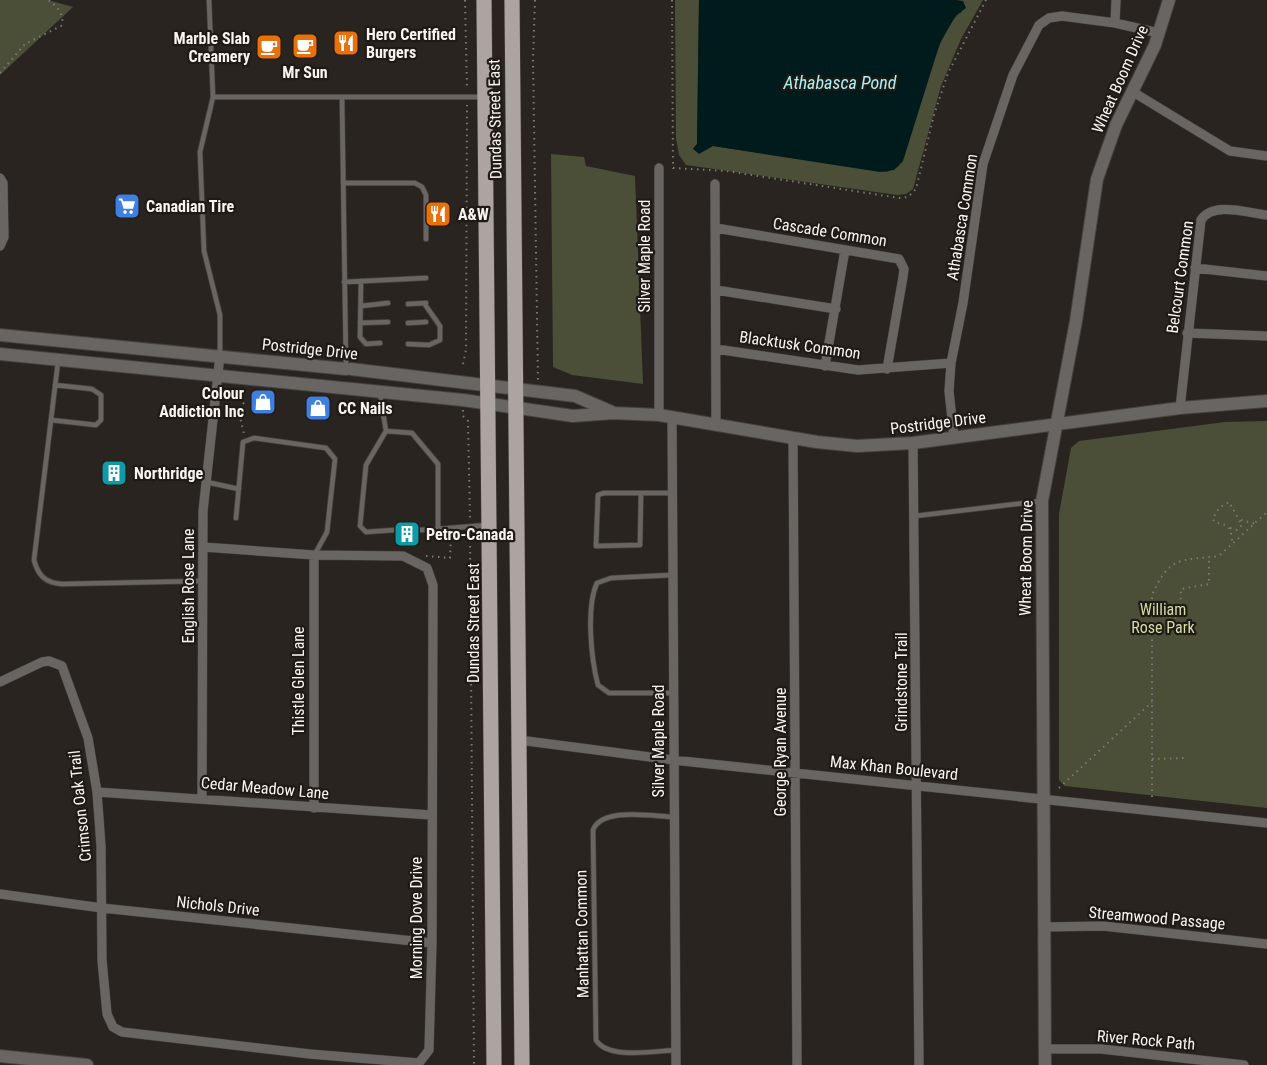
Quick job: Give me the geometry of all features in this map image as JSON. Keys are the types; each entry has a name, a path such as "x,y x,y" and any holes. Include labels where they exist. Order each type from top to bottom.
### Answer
{"main road":[{"name":"Dundas Street East","path":"484,0 494,1065"},
{"name":"Dundas Street East","path":"512,0 522,1065"}],"street":[{"path":"1115,23 1116,0"},
{"name":"Wheat Boom Drive","path":"1045,1065 1042,501 1076,321 1097,179 1111,137 1159,33 1169,0"},
{"name":"Athabasca Common","path":"954,438 949,392 951,363 963,303 983,164 1014,75 1039,26 1049,18 1062,16 1115,23 1159,33"},
{"path":"1133,92 1230,151 1267,156"},
{"name":"Silver Maple Road","path":"659,168 666,416 671,493 676,1065"},
{"path":"0,178 3,183 4,237 0,246"},
{"path":"715,184 716,425"},
{"name":"Belcourt Common","path":"1180,408 1201,220 1211,211 1267,215"},
{"name":"Cascade Common","path":"716,228 894,257 902,263 902,292 886,369"},
{"path":"825,366 845,250"},
{"path":"1195,268 1267,276"},
{"path":"716,290 836,309"},
{"path":"1187,333 1267,336"},
{"name":"Postridge Drive","path":"0,335 348,369 575,396 613,413"},
{"name":"Blacktusk Common","path":"716,349 858,370 951,363"},
{"name":"Postridge Drive","path":"0,354 380,392 573,416 613,413 666,416 793,438 858,446 914,444 1180,408 1267,401"},
{"name":"English Rose Lane","path":"202,798 203,547 206,482 220,356"},
{"name":"George Ryan Avenue","path":"793,438 797,1065"},
{"name":"Grindstone Trail","path":"914,444 919,1065"},
{"path":"203,547 314,555 404,556 422,563"},
{"name":"Thistle Glen Lane","path":"314,555 314,808"},
{"name":"Morning Dove Drive","path":"102,908 102,960 107,1014 115,1028 122,1032 416,1064 426,1058 429,1050 432,943 433,585 427,568 422,563"},
{"name":"Crimson Oak Trail","path":"0,682 42,662 56,662 62,666 88,738 97,792 102,908"},
{"name":"Max Khan Boulevard","path":"519,740 673,760 1267,823"},
{"name":"Cedar Meadow Lane","path":"97,792 431,815"},
{"name":"Nichols Drive","path":"0,894 102,908 432,943"},
{"name":"Streamwood Passage","path":"1044,927 1103,927 1267,944"},
{"name":"River Rock Path","path":"1044,1049 1101,1049 1244,1065"},
{"path":"0,1056 87,1065"}],"lane":[{"path":"209,0 213,97 200,152 204,251 220,315 220,356"},
{"path":"213,97 486,97"},
{"path":"342,97 344,282 348,369"},
{"path":"343,183 415,183 422,187 426,195 426,239"},
{"path":"344,282 426,278"},
{"path":"361,281 360,337 366,344 380,343"},
{"path":"361,306 388,303"},
{"path":"408,304 426,305 440,326 440,340 429,345 408,344"},
{"path":"360,323 388,322"},
{"path":"408,323 426,322"},
{"path":"58,358 34,560 40,575 46,581 62,584 203,580"},
{"path":"51,420 96,425 101,420 101,395 92,389 55,385"},
{"path":"380,392 386,431 366,465 360,526 366,532 394,530"},
{"path":"386,431 412,433 438,464 438,530"},
{"path":"236,518 243,442 255,438 326,448 335,459 327,532 314,555"},
{"path":"206,482 239,489"},
{"path":"641,493 640,545 596,546 598,495 641,493 671,493"},
{"path":"915,516 1042,501"},
{"path":"421,530 490,525"},
{"path":"672,575 611,578 597,583 592,595 593,667 598,686 609,693 672,693"},
{"name":"Manhattan Common","path":"674,817 603,817 593,830 593,854 596,1040 600,1047 611,1052 676,1050"}],"path":[{"path":"0,74 25,44 61,27 63,18 48,0"},
{"path":"463,364 465,356 467,97 465,0"},
{"path":"535,0 536,330 539,384"},
{"path":"672,0 673,168 726,171 899,198 908,197 916,189 934,115 948,73 986,0"},
{"path":"236,393 244,404 240,417 241,428 248,440"},
{"path":"463,410 469,425 474,1065"},
{"path":"1239,519 1242,525 1234,531 1224,522 1214,522 1214,514 1230,502 1233,514 1239,519 1256,524"},
{"path":"1152,797 1152,595 1163,571 1194,557 1220,556 1267,512"},
{"path":"422,563 426,556 450,558 451,528"},
{"path":"1230,528 1233,545"},
{"path":"1151,615 1180,618 1181,589 1209,584 1209,557"},
{"path":"1059,788 1152,702"},
{"path":"1152,759 1185,758"}],"green space":[{"path":"0,0 48,0 73,7 0,75"},
{"path":"675,0 699,0 697,144 693,149 713,146 887,172 899,166 934,58 953,20 962,12 960,1 955,0 983,0 961,39 941,86 913,189 906,194 897,195 686,165 679,155 676,138"},
{"path":"551,154 584,157 586,166 635,176 643,384 572,375 553,367"},
{"name":"William Rose Park","path":"1267,421 1267,808 1065,786 1059,780 1059,514 1071,448 1079,441 1225,422"}],"water":[{"name":"Athabasca Pond","path":"699,0 955,0 963,1 966,8 956,15 940,43 903,161 894,170 880,172 713,146 699,154 693,149 697,144"}],"place":[{"name":"Hero Certified Burgers","path":"346,43"},
{"name":"Mr Sun","path":"305,46"},
{"name":"Marble Slab Creamery","path":"269,47"},
{"name":"Canadian Tire","path":"127,206"},
{"name":"A&W","path":"438,214"},
{"name":"Colour Addiction Inc","path":"263,402"},
{"name":"CC Nails","path":"318,408"},
{"name":"Northridge","path":"114,473"},
{"name":"Petro-Canada","path":"407,534"}]}
